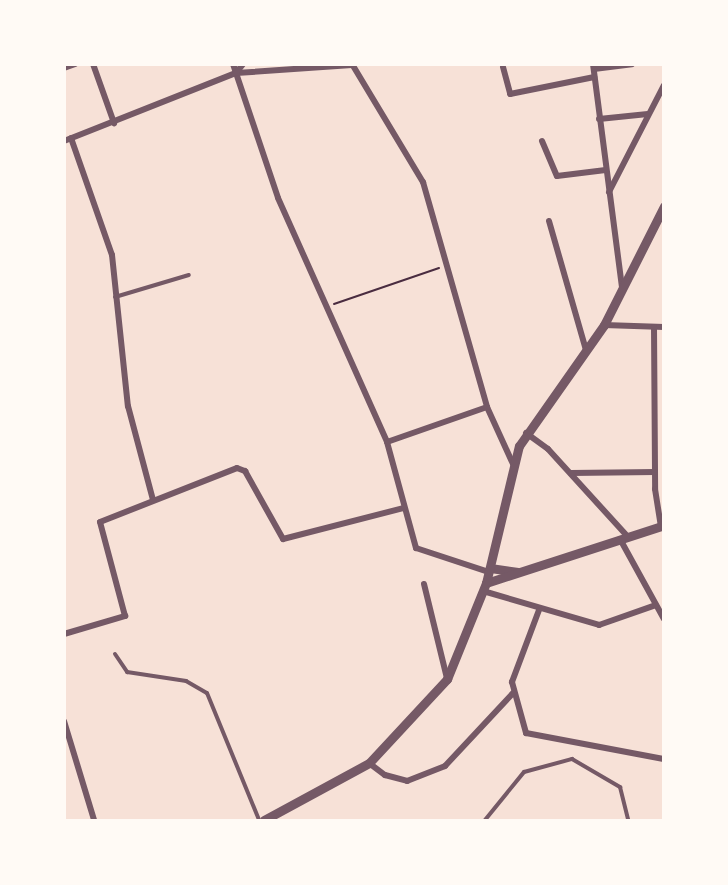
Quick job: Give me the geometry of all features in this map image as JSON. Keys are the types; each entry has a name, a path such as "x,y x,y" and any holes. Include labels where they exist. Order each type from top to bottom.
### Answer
{"street":[{"path":"64,68 75,64"},
{"path":"93,64 114,123"},
{"path":"233,64 278,198 387,442 418,551 489,570 521,572"},
{"path":"236,73 243,64"},
{"path":"153,500 136,450 115,298 112,255 68,140 236,73 352,64 423,182 445,266 488,407 513,464"},
{"path":"623,293 593,67 632,64"},
{"path":"503,67 506,90 519,95 594,77"},
{"path":"609,193 663,85"},
{"path":"600,119 648,114"},
{"path":"542,141 557,176 606,170"},
{"path":"264,820 369,763 447,679 485,587 513,464 526,433 604,325 623,293 663,206"},
{"path":"549,220 586,350"},
{"path":"604,325 663,327"},
{"path":"485,587 521,572 662,525 655,489 654,327"},
{"path":"387,442 488,407"},
{"path":"526,433 571,473 624,538 663,619"},
{"path":"64,634 124,618 100,522 153,500 241,468 283,538 404,508"},
{"path":"571,473 655,472"},
{"path":"655,489 663,489"},
{"path":"424,584 447,679"},
{"path":"485,587 539,610 599,625 656,605"},
{"path":"369,763 385,775 407,781 445,766 513,693 539,610"},
{"path":"513,693 526,733 663,759"},
{"path":"64,721 94,820"}],"lane":[{"path":"115,298 189,275"},
{"path":"115,654 127,672 186,681 207,693 259,820"},
{"path":"485,820 524,772 572,759 620,787 628,820"}],"path":[{"path":"326,307 445,266"}]}
